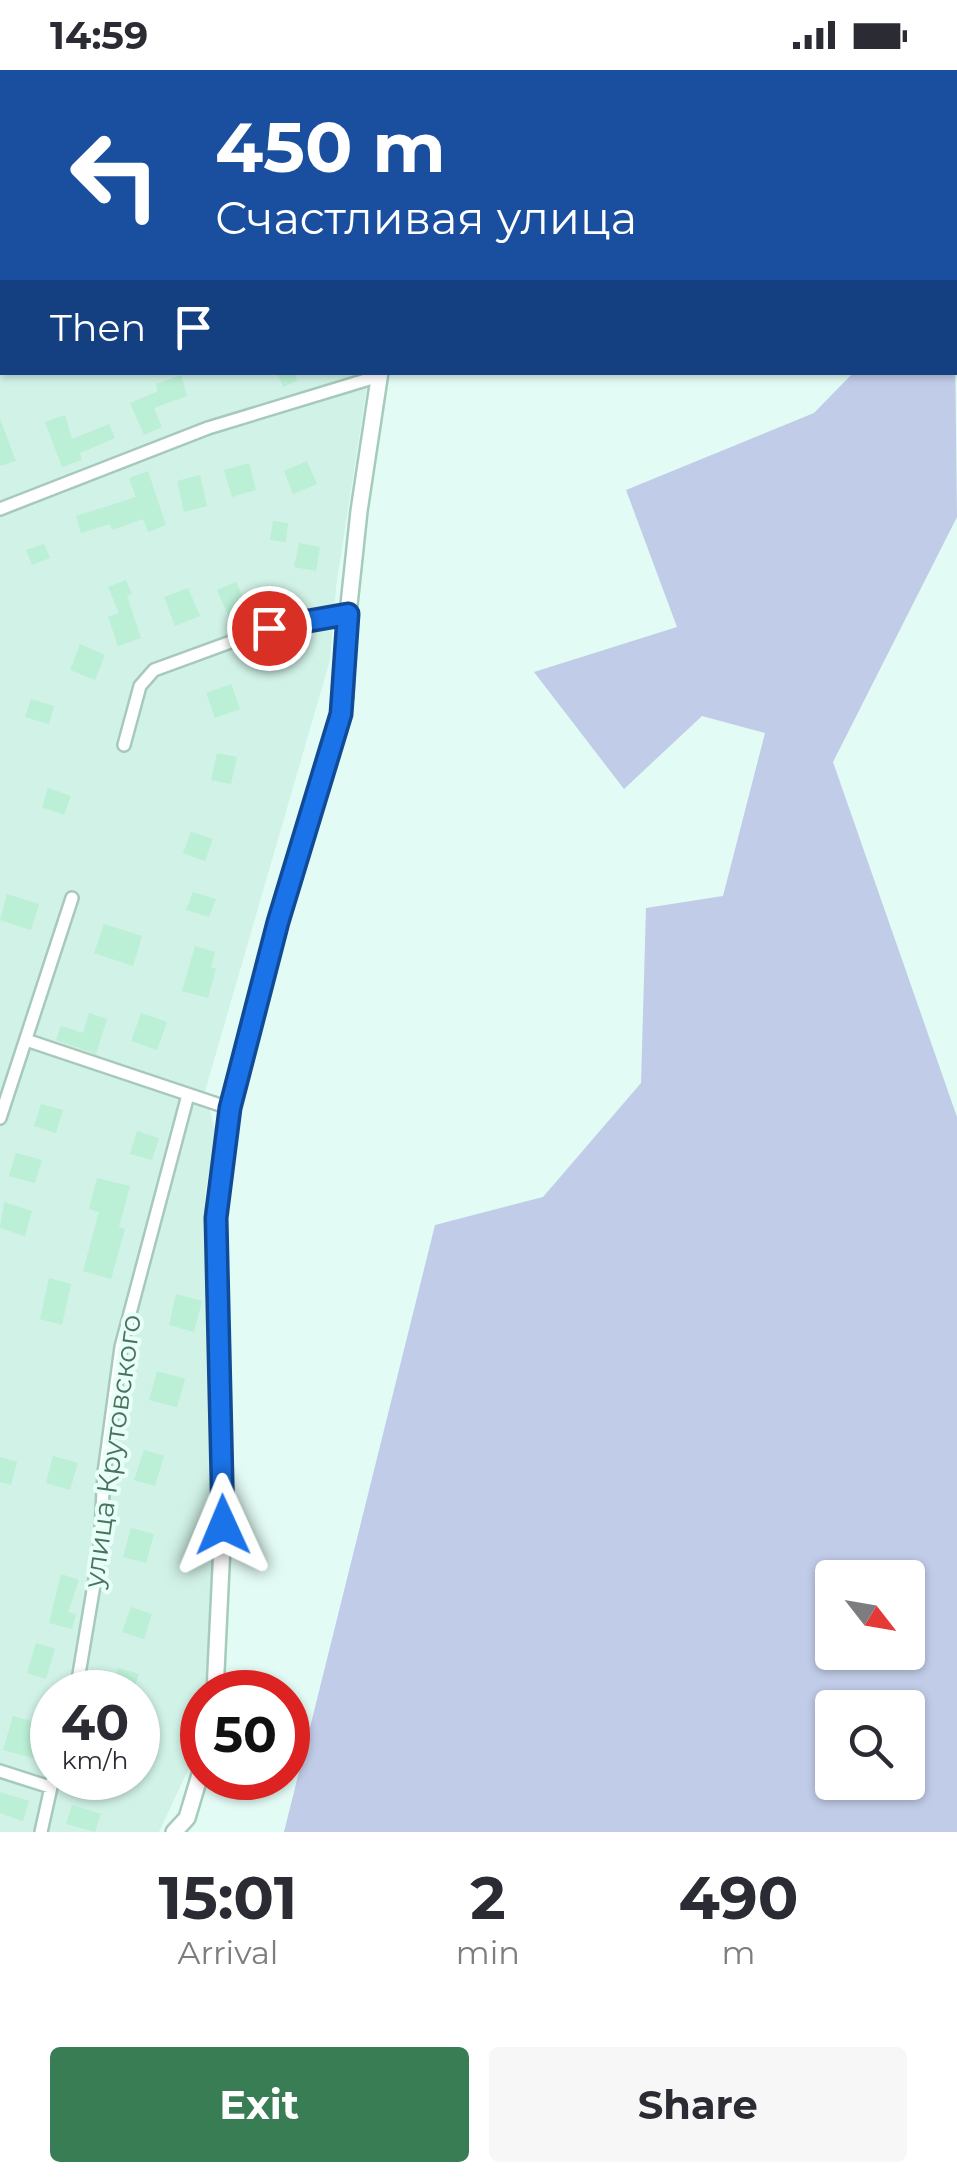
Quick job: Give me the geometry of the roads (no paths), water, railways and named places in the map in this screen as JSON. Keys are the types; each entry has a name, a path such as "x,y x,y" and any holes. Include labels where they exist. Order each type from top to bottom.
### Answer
{"main road":[{"path":"216,1670 223,1525 216,1218 230,1108 278,922 341,714 359,511 379,375"},
{"path":"174,1832 186,1818 192,1800"}],"street":[{"path":"0,509 208,428 376,375"},
{"path":"124,744 140,686 154,670 269,628 348,614"},
{"path":"0,1118 72,898"},
{"path":"26,1040 230,1108"},
{"name":"улица Крутовского","path":"80,1670 100,1549 104,1473 120,1348 188,1095"},
{"path":"0,1771 30,1777"},
{"path":"41,1832 48,1800"}]}
